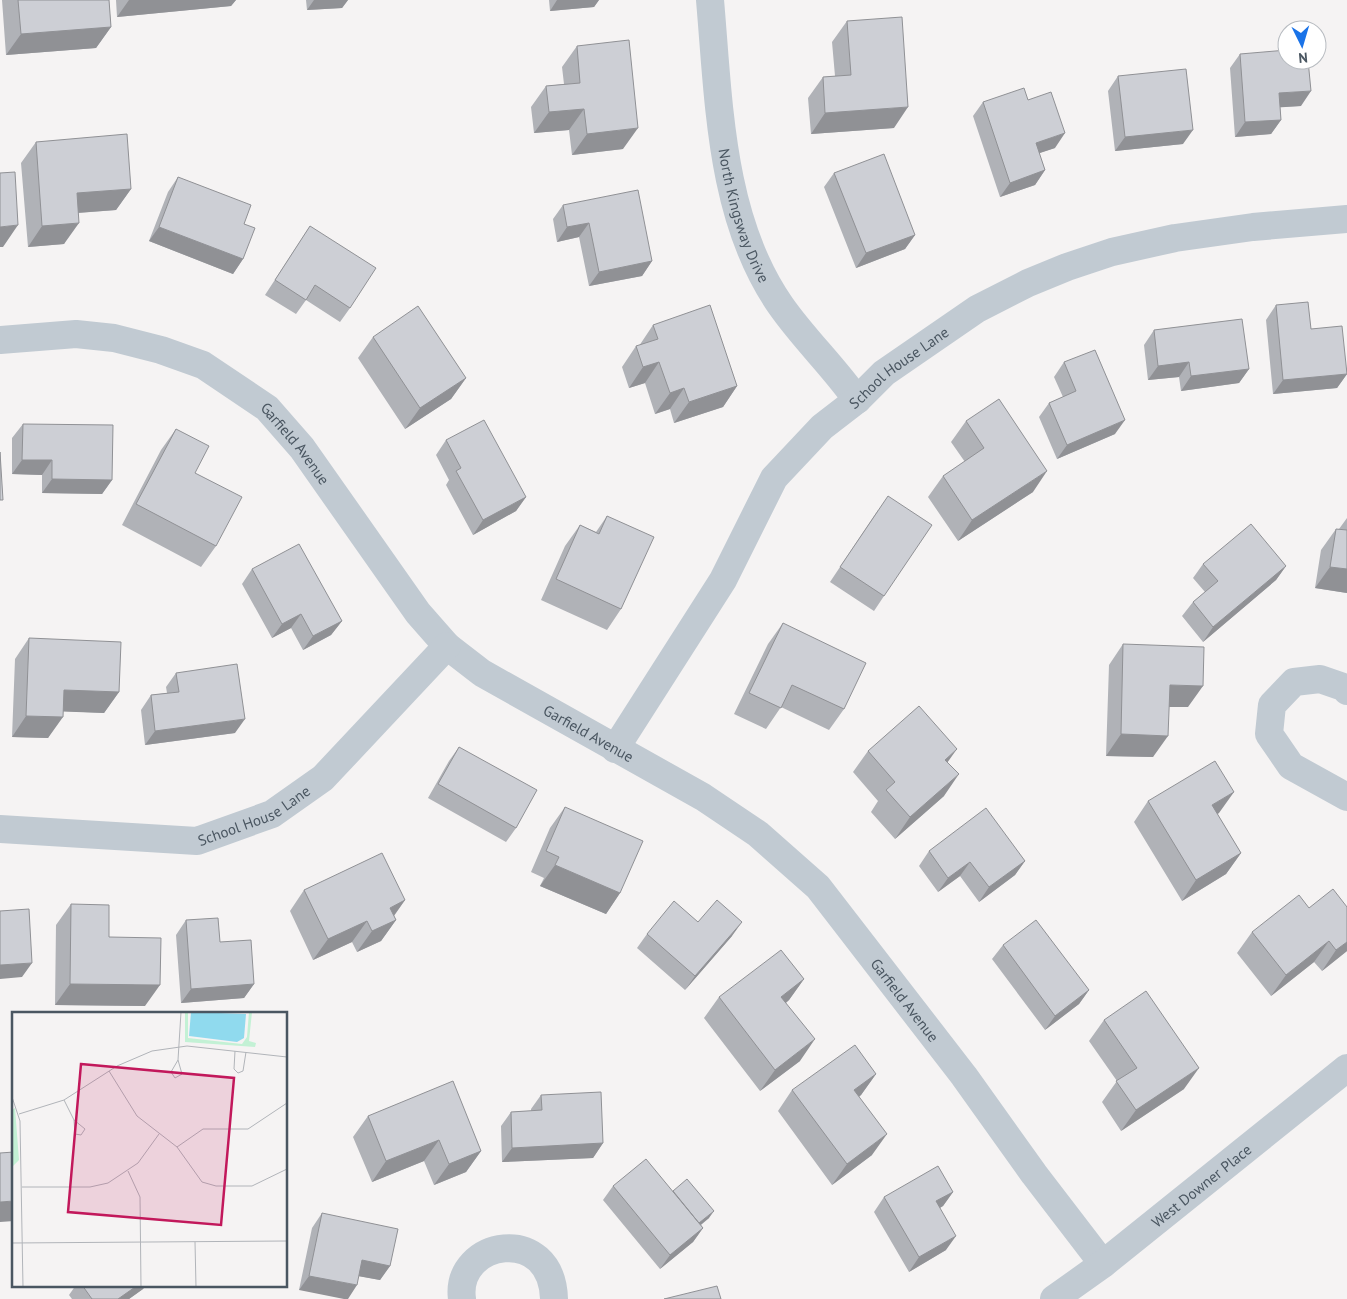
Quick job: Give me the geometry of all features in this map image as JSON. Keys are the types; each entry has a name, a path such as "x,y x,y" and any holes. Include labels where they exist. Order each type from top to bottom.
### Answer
{"street":[{"name":"North Kingsway Drive","path":"710,0 725,152 735,203 747,240 781,306 838,372 856,400"},
{"name":"School House Lane","path":"615,749 723,580 774,478 822,427 856,400 884,373 977,309 1028,283 1067,267 1112,252 1175,238 1253,227 1347,219"},
{"name":"Garfield Avenue","path":"0,340 76,334 114,338 161,350 203,365 267,408 302,448 418,613 447,646 482,673 703,797 758,834 818,887 964,1076 1034,1174 1103,1264"},
{"name":"School House Lane","path":"0,829 197,841 272,814 323,778 447,646"},
{"path":"1347,691 1346,688 1320,679 1294,682 1272,706 1269,734 1291,766 1347,797"},
{"name":"West Downer Place","path":"1054,1299 1103,1264 1347,1068"},
{"path":"462,1299 464,1281 469,1269 477,1259 488,1252 501,1248 515,1248 528,1252 541,1261 551,1279 554,1299"}],"building":[{"path":"18,0 109,0 111,27 21,34"},
{"path":"902,17 908,107 825,113 823,77 851,75 847,21"},
{"path":"629,40 638,128 587,134 584,109 549,112 546,86 580,83 577,46"},
{"path":"1277,51 1277,70 1309,70 1311,91 1279,93 1281,120 1245,122 1240,54"},
{"path":"1186,69 1193,130 1125,137 1118,76"},
{"path":"1024,88 1028,100 1051,92 1065,133 1036,143 1045,170 1010,183 983,102"},
{"path":"127,134 131,189 77,193 79,223 42,226 36,142"},
{"path":"884,154 915,235 866,253 834,173"},
{"path":"15,172 18,225 0,227 0,173"},
{"path":"178,177 251,205 244,224 255,228 243,259 159,227"},
{"path":"638,190 652,261 599,272 589,223 567,227 563,205"},
{"path":"310,226 376,268 350,308 315,285 306,300 275,280"},
{"path":"1308,302 1311,329 1342,326 1347,374 1283,380 1276,305"},
{"path":"710,305 737,386 689,402 684,388 670,393 659,362 643,367 636,346 658,339 653,325"},
{"path":"418,306 466,378 420,408 373,337"},
{"path":"1242,319 1249,369 1191,376 1189,362 1158,366 1154,330"},
{"path":"1095,350 1125,420 1067,445 1049,403 1076,391 1064,362"},
{"path":"999,399 1047,471 972,520 943,476 984,448 966,421"},
{"path":"484,420 526,497 483,520 456,471 461,468 446,440"},
{"path":"23,424 113,425 112,480 52,479 52,460 22,460"},
{"path":"176,429 209,446 195,473 242,497 216,546 136,504"},
{"path":"0,452 3,500 0,500"},
{"path":"888,496 932,525 884,596 840,567"},
{"path":"607,516 654,537 621,609 556,579 580,525 599,534"},
{"path":"1251,524 1286,566 1213,627 1193,602 1218,581 1203,564"},
{"path":"1336,529 1347,530 1347,569 1330,567"},
{"path":"299,544 342,621 313,636 301,614 282,624 252,569"},
{"path":"783,623 866,663 844,709 792,685 781,708 749,693"},
{"path":"29,638 121,642 119,692 64,690 63,717 26,716"},
{"path":"1123,644 1204,647 1203,686 1170,685 1168,736 1121,734"},
{"path":"237,664 245,719 155,731 151,695 179,692 176,673"},
{"path":"919,706 957,749 945,760 959,774 910,817 886,790 895,782 868,751"},
{"path":"459,747 537,790 516,828 438,784"},
{"path":"1215,761 1234,792 1212,805 1241,853 1196,880 1148,801"},
{"path":"565,807 643,841 620,893 555,865 559,857 546,851"},
{"path":"986,808 1025,861 989,887 970,862 948,878 929,851"},
{"path":"382,853 405,900 390,908 396,920 372,931 367,921 328,939 304,890"},
{"path":"1333,889 1347,907 1347,942 1336,950 1329,941 1286,975 1252,932 1299,895 1309,908"},
{"path":"717,900 742,922 695,976 647,934 674,901 698,922"},
{"path":"71,904 109,905 109,937 161,938 160,985 70,984"},
{"path":"29,909 32,963 0,965 0,911"},
{"path":"218,918 220,942 251,940 254,984 191,989 186,920"},
{"path":"1036,920 1089,990 1055,1016 1003,945"},
{"path":"781,950 804,979 781,997 815,1039 775,1070 719,997"},
{"path":"1146,991 1199,1068 1136,1110 1116,1081 1137,1068 1104,1020"},
{"path":"855,1045 876,1074 854,1090 887,1134 847,1164 792,1090"},
{"path":"453,1081 481,1151 449,1164 439,1140 386,1161 368,1116"},
{"path":"601,1092 603,1143 512,1148 511,1112 542,1110 541,1095"},
{"path":"12,1152 12,1201 0,1202 0,1153"},
{"path":"646,1159 703,1228 670,1255 613,1186"},
{"path":"938,1166 953,1192 936,1201 956,1236 919,1257 884,1197"},
{"path":"687,1179 714,1211 699,1223 673,1191"},
{"path":"322,1213 398,1229 390,1266 362,1260 357,1285 309,1276"},
{"path":"83,1286 137,1286 118,1299 92,1299"},
{"path":"717,1286 721,1299 664,1299"}]}
